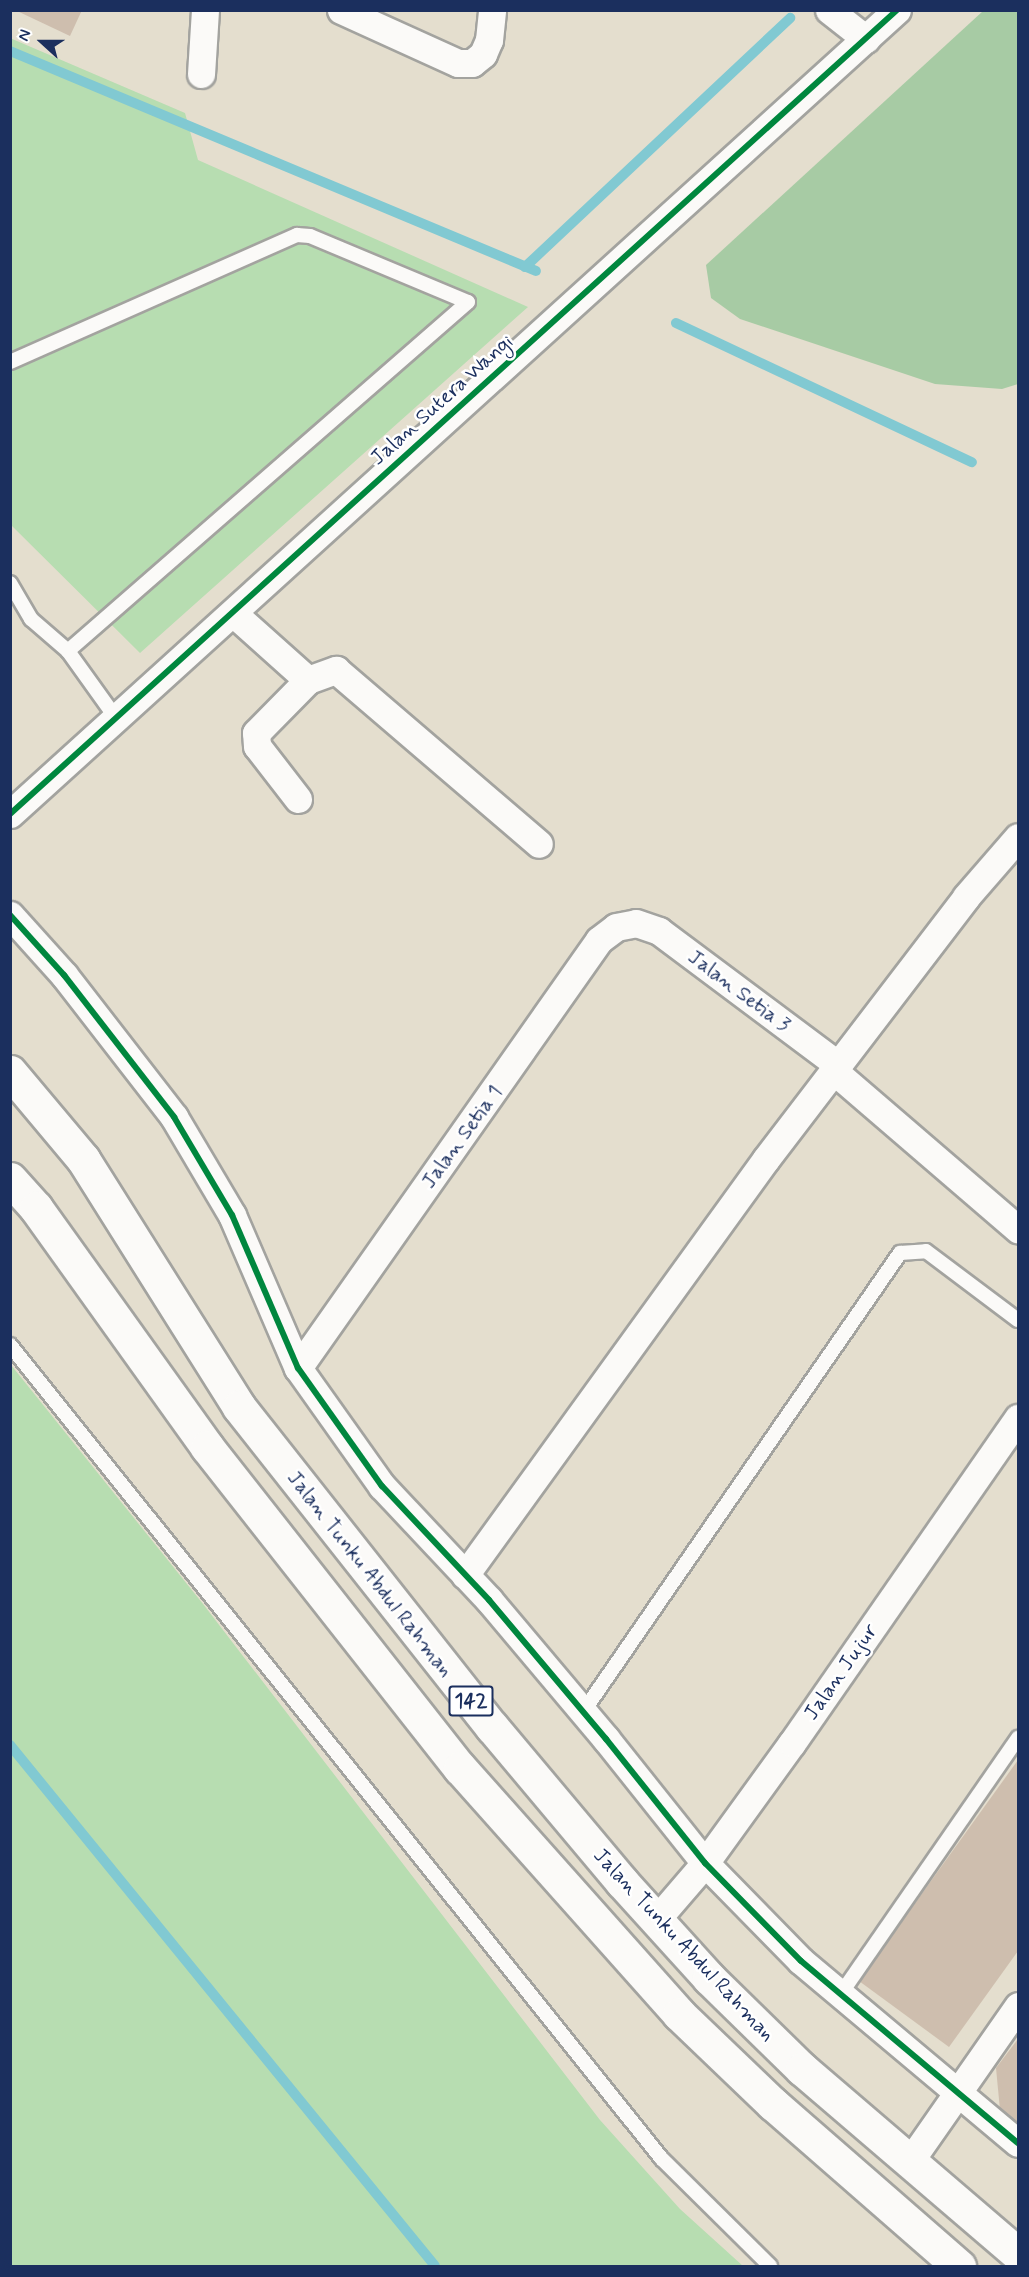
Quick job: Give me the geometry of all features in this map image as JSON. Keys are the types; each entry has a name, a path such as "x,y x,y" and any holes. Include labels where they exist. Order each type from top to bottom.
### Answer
{"main road":[{"name":"Jalan Tunku Abdul Rahman","path":"10,1072 83,1159 238,1407 492,1727 656,1920 802,2069 1018,2254"},
{"name":"142","path":"10,1179 36,1208 207,1447 460,1768 680,2014 773,2104 959,2266"}],"street":[{"path":"201,74 205,10"},
{"path":"341,10 458,63 472,63 483,54 489,40 492,10"},
{"path":"829,10 866,39"},
{"name":"Jalan Sutera Wangi","path":"10,814 897,10"},
{"path":"232,613 308,680"},
{"path":"298,800 257,746 256,733 308,680 336,670 539,844"},
{"path":"465,1575 836,1068 966,897 1018,837"},
{"path":"10,915 64,975 174,1117 232,1215 298,1368 382,1486 465,1575 583,1712 705,1863 840,1995 1018,2143"},
{"name":"Jalan Setia 3","path":"636,923 659,931 836,1068 1018,1229"},
{"name":"Jalan Setia 1","path":"298,1368 599,940 616,927 636,923"},
{"name":"Jalan Jujur","path":"656,1920 705,1863 1018,1418"},
{"path":"910,2161 1018,2006"}],"lane":[{"path":"10,362 297,235 310,236 468,302 68,651"},
{"path":"10,583 31,619 68,651 116,718"},
{"path":"583,1712 900,1253 926,1251 1018,1320"},
{"path":"10,1346 662,2159 770,2266"},
{"path":"840,1995 1018,1738"}],"green space":[{"path":"983,11 1018,11 1018,384 1002,389 935,384 740,319 711,298 706,265"},
{"path":"10,38 185,113 198,160 528,307 140,653 11,525"},
{"path":"11,1365 203,1604 600,2120 680,2209 743,2266 11,2266"}],"building":[{"path":"15,10 82,10 70,36"},
{"path":"1018,1760 1018,1951 949,2047 859,1981"},
{"path":"1018,2039 1018,2124 1000,2110 996,2068"}],"waterway":[{"path":"525,267 790,18"},
{"path":"10,51 536,271"},
{"path":"676,323 972,462"},
{"path":"10,1745 435,2266"}],"cycle path":[{"path":"10,814 897,10"},
{"path":"10,915 64,975 174,1117 232,1215 298,1368 382,1486 489,1600 606,1739 705,1863 801,1961 1018,2143"}]}
